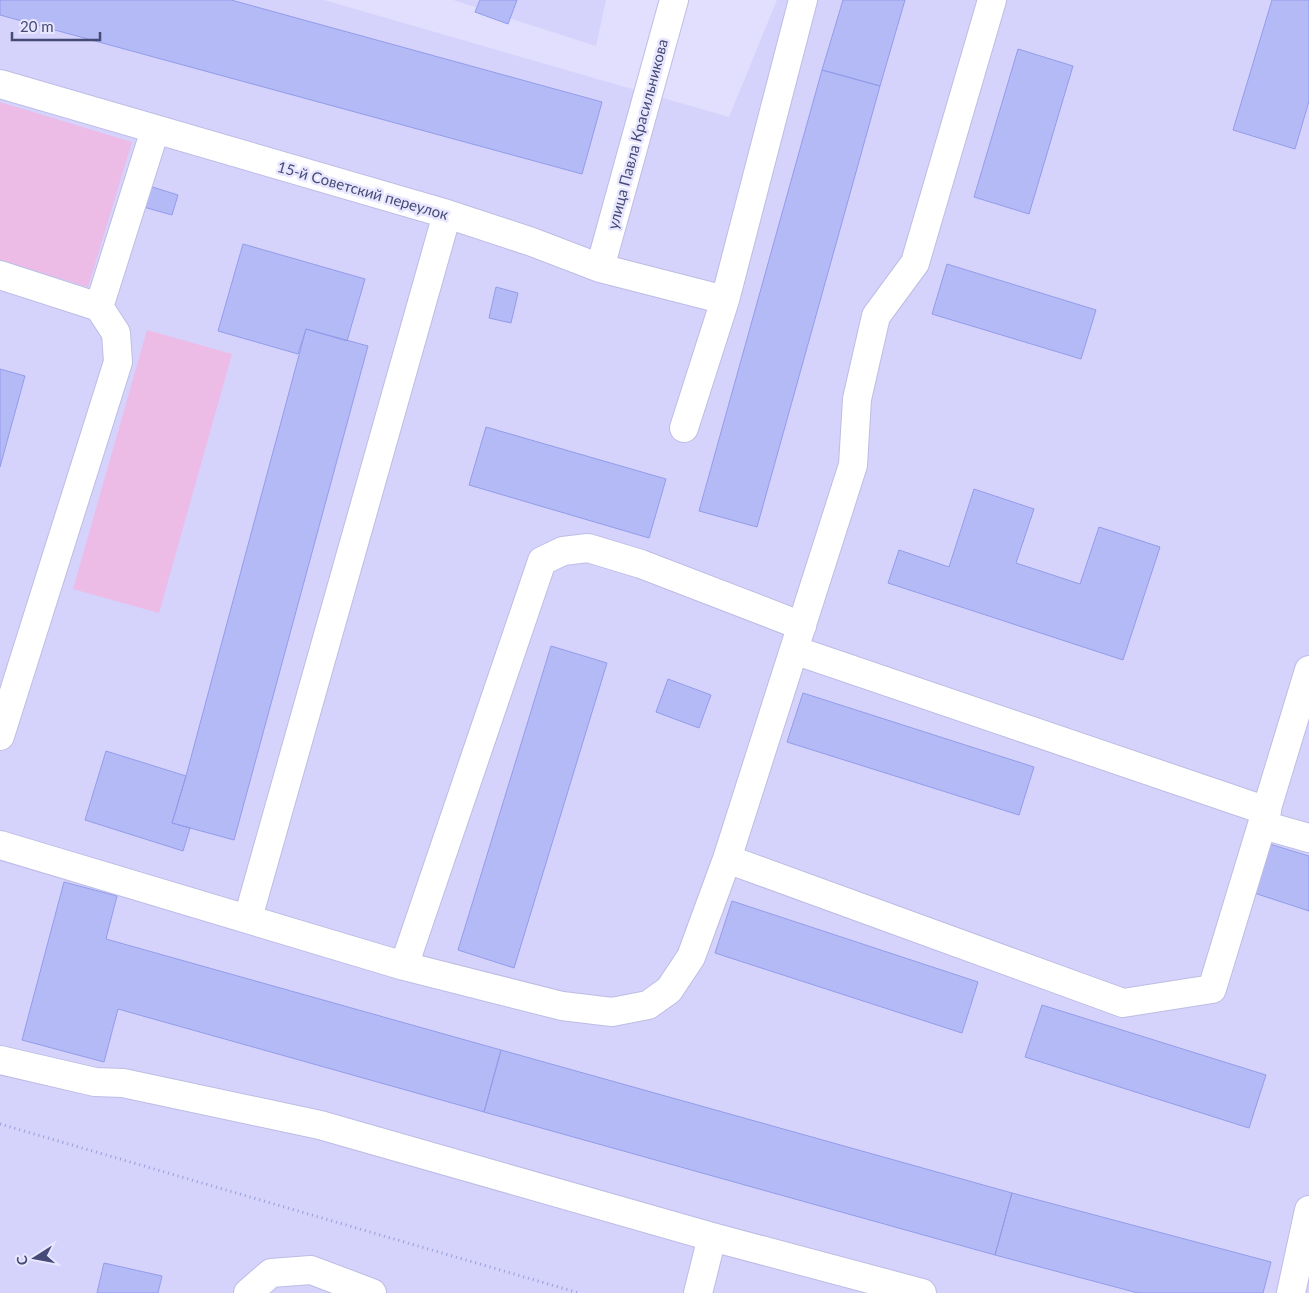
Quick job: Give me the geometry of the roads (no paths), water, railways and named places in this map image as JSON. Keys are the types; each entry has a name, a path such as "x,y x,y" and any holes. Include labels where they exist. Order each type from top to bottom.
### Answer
{"street":[{"name":"улица Павла Красильникова","path":"600,268 674,0"},
{"path":"684,428 725,300 803,0"},
{"path":"0,844 404,966 562,1006 612,1012 648,1006 669,990 692,957 727,860 853,465 856,399 876,316 915,263 992,0"},
{"name":"15-й Советский переулок","path":"0,84 447,214 532,242 600,268 725,300"},
{"path":"99,307 156,130"},
{"path":"248,918 447,214"},
{"path":"0,274 99,307 116,333 118,362 0,736"},
{"path":"404,966 542,561 563,551 588,548 641,564 798,638 1265,818 1309,838"},
{"path":"727,860 1123,1003 1212,989 1265,818 1304,708 1309,670"},
{"path":"0,1060 95,1082 123,1083 320,1125 712,1237 922,1293"},
{"path":"1291,1293 1309,1210"},
{"path":"698,1293 712,1237"},
{"path":"248,1293 271,1273 311,1270 372,1293"}]}
